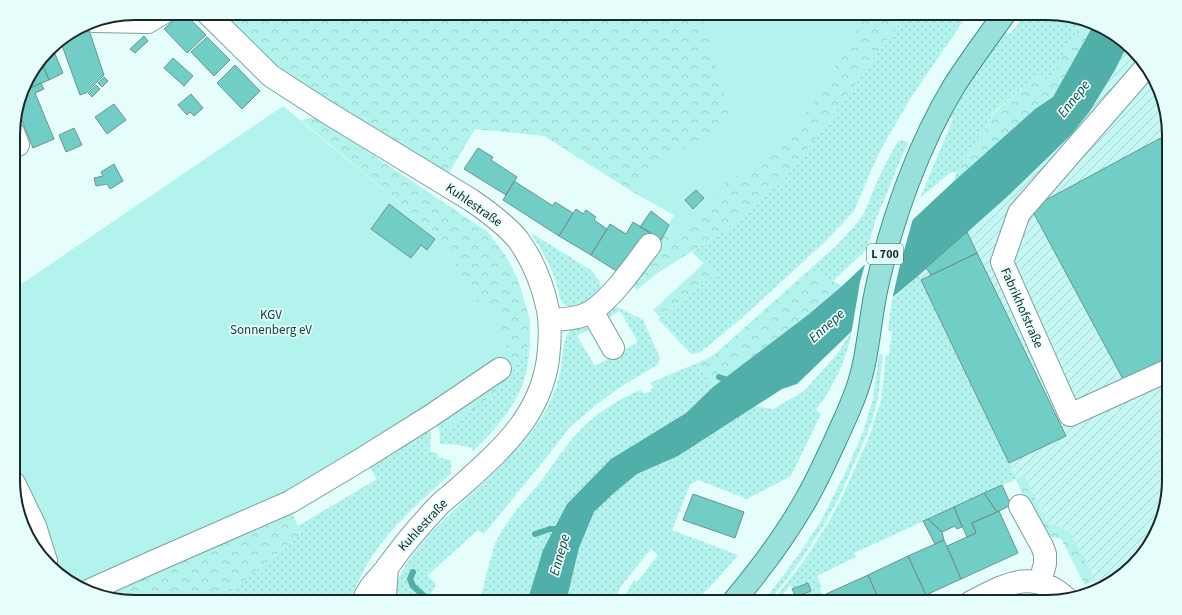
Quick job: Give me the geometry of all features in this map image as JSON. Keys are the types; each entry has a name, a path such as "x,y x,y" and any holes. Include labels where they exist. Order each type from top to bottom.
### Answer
{"main road":[{"name":"L 700","path":"739,595 778,544 804,503 826,459 856,392 866,350 877,284 888,242 904,194 935,122 954,86 1000,20"}],"street":[{"path":"118,21 148,22 151,20"},
{"name":"Kuhlestraße","path":"214,20 271,76 325,111 471,200 503,225 519,240 531,260 539,276 546,300 550,320 550,344 546,375 537,400 526,420 495,454 440,504 398,551 365,595"},
{"name":"Fabrikhofstraße","path":"1143,71 1019,213 1002,262 1070,414 1162,373"},
{"path":"550,320 570,318 592,311 625,278 650,245"},
{"path":"592,311 613,348"},
{"path":"96,588 290,502 429,417 500,369"},
{"path":"22,499 35,526 41,547"},
{"path":"1020,506 1045,554 1045,564 1040,582"},
{"path":"386,595 387,567"},
{"path":"984,595 1003,585 1014,582 1031,581 1040,582 1050,586 1062,594"}],"shaded area":[{"path":"1125,51 1143,71 1150,84 1158,105 1161,120 1162,480 1158,510 1143,544 1123,566 1111,576 1096,584 1069,530 1047,523 1024,476 1016,479 918,276 1008,196 1071,135 1090,111 1115,70"}],"green space":[{"path":"215,20 903,20 893,31 836,112 783,181 726,230 656,274 637,290 629,281 655,249 674,215 636,194 544,136 475,129 443,183 325,111"},
{"path":"703,20 863,20 810,109 774,149 725,184 697,219 673,234 667,230 675,215 636,194 651,168 732,122"},
{"path":"903,20 964,20 912,96 881,149 854,211 826,241 743,317 699,353 691,354 658,319 715,274 692,252 726,230 783,181 836,112 893,31"},
{"path":"1021,20 1055,20 1080,25 1049,80 1036,76 994,112 957,172 950,173 920,198 953,119 950,117 965,90 1006,32 1010,34"},
{"path":"1080,25 1091,29 1053,97 1035,109 952,183 957,172 994,113 1036,76 1049,80"},
{"name":"KGV Sonnenberg eV","path":"283,106 437,234 477,302 499,319 506,341 508,367 466,404 111,590 112,592 91,586 71,576 54,561 35,538 24,510 20,480 20,285"},
{"path":"316,117 488,232 506,256 518,279 530,320 530,343 509,379 487,399 448,429 438,419 499,319 477,302 437,234 301,120"},
{"path":"901,140 908,142 875,222 867,249 832,282 810,269 837,245 858,222 865,211 888,159 897,143"},
{"path":"533,234 591,270 600,282 602,292 580,306 570,307 565,305 561,301 552,270 532,235"},
{"path":"704,263 715,274 660,317 653,310"},
{"path":"810,269 842,286 809,314 713,387 697,363 714,355"},
{"path":"918,276 1016,479 854,553 856,557 817,576 822,587 820,588 823,595 801,595 811,591 808,583 792,589 790,585 783,595 777,595 803,562 827,525 841,499 870,435 881,400 886,355 889,355 892,331 888,330 892,299"},
{"path":"613,305 643,320 660,358 657,365 619,388 570,427 484,534 478,530 428,575 436,585 430,595 392,595 402,572 420,545 523,443 536,427 555,389 561,369 565,340 568,333 576,327 587,325 589,329 577,336 595,366 638,342 620,311 605,320 603,317"},
{"path":"852,331 843,363 834,382 816,410 821,414 791,476 747,499 698,480 690,485 672,530 738,555 717,580 701,595 625,595 634,580 637,582 658,555 651,549 622,585 617,595 568,595 579,548 594,512 614,493 637,474 678,456 755,406 773,409 804,391 837,354"},
{"path":"530,343 528,365 518,395 507,413 488,436 473,451 472,448 459,445 440,444 439,429 435,421 438,419 448,429 523,354"},
{"path":"879,354 883,355 878,399 873,417 839,498 801,560 774,595 768,595 797,557 821,521 847,469 863,432 873,399"},
{"path":"697,363 713,387 686,413 611,459 567,504 543,550 529,595 482,595 494,545 500,534 561,453 577,433 595,416 618,401 641,390 644,394 649,393 653,387 650,383"},
{"path":"428,426 431,433 430,452 437,453 438,457 451,460 451,473 408,513 379,546 365,569 352,595 213,595 239,585 300,535 298,526 377,479 368,464"},
{"path":"1024,475 1047,523 1069,530 1095,580 1085,585 1061,539 1042,534 1016,479"},
{"path":"290,509 298,526 300,535 239,585 213,595 135,595 112,592 111,590"}],"water":[{"name":"Ennepe","path":"1091,29 1111,39 1125,51 1115,70 1090,111 1071,135 1008,196 918,276 852,331 797,384 782,389 678,456 637,474 614,493 594,512 579,548 568,595 529,595 543,550 567,504 611,459 686,413 713,387 809,314 842,286 952,183 1035,109 1053,97"}],"pier":[{"path":"914,215 892,300 851,335 860,282 866,261"}],"building":[{"path":"174,20 191,20 206,35 187,53 164,29"},
{"path":"89,30 104,75 86,93 80,95 62,46 77,35"},
{"path":"144,36 148,41 135,53 130,49"},
{"path":"207,37 230,60 214,76 191,52"},
{"path":"55,53 63,73 49,80 43,66"},
{"path":"173,58 193,76 184,86 164,68"},
{"path":"235,65 260,91 242,109 217,83"},
{"path":"43,66 49,80 30,88 35,77"},
{"path":"104,77 108,81 102,87 98,83"},
{"path":"41,83 44,89 35,93 54,139 33,148 21,119 24,105 30,88"},
{"path":"96,85 100,89 92,97 88,93"},
{"path":"191,94 203,108 194,116 190,112 187,115 178,105"},
{"path":"114,104 126,120 107,134 95,117"},
{"path":"74,128 82,145 66,152 59,135"},
{"path":"1162,137 1162,361 1124,381 1031,208"},
{"path":"478,148 493,157 491,160 517,177 506,195 464,169"},
{"path":"114,164 123,181 110,189 107,184 96,186 94,178 103,176 101,172"},
{"path":"514,181 553,206 555,202 573,213 559,236 503,200"},
{"path":"696,190 704,198 693,209 685,200"},
{"path":"389,204 435,239 427,250 421,245 411,258 371,229"},
{"path":"576,209 583,214 586,210 596,217 594,220 607,229 591,255 559,236"},
{"path":"651,211 669,225 661,240 640,227"},
{"path":"633,222 651,233 624,271 618,272 591,255 610,224 626,234"},
{"path":"967,232 977,253 931,275 926,268"},
{"path":"977,253 1066,436 1009,463 921,280"},
{"path":"1002,485 1011,505 997,512 984,493"},
{"path":"984,493 997,512 972,523 976,533 967,537 954,507"},
{"path":"693,494 744,512 735,538 683,520"},
{"path":"954,507 962,527 957,529 955,526 942,532 928,519"},
{"path":"999,511 1018,553 961,579 947,546 976,533 972,523"},
{"path":"928,519 942,532 944,540 935,544 923,521"},
{"path":"944,540 961,579 926,595 908,556"},
{"path":"908,556 926,595 877,595 868,575"},
{"path":"868,575 877,595 826,595"},
{"path":"808,583 811,591 801,595 795,595 792,589"}],"waterway":[{"path":"719,377 730,381"},
{"name":"Ennepe","path":"535,534 550,529 560,529"},
{"path":"413,572 410,579 413,586 423,595"}]}
